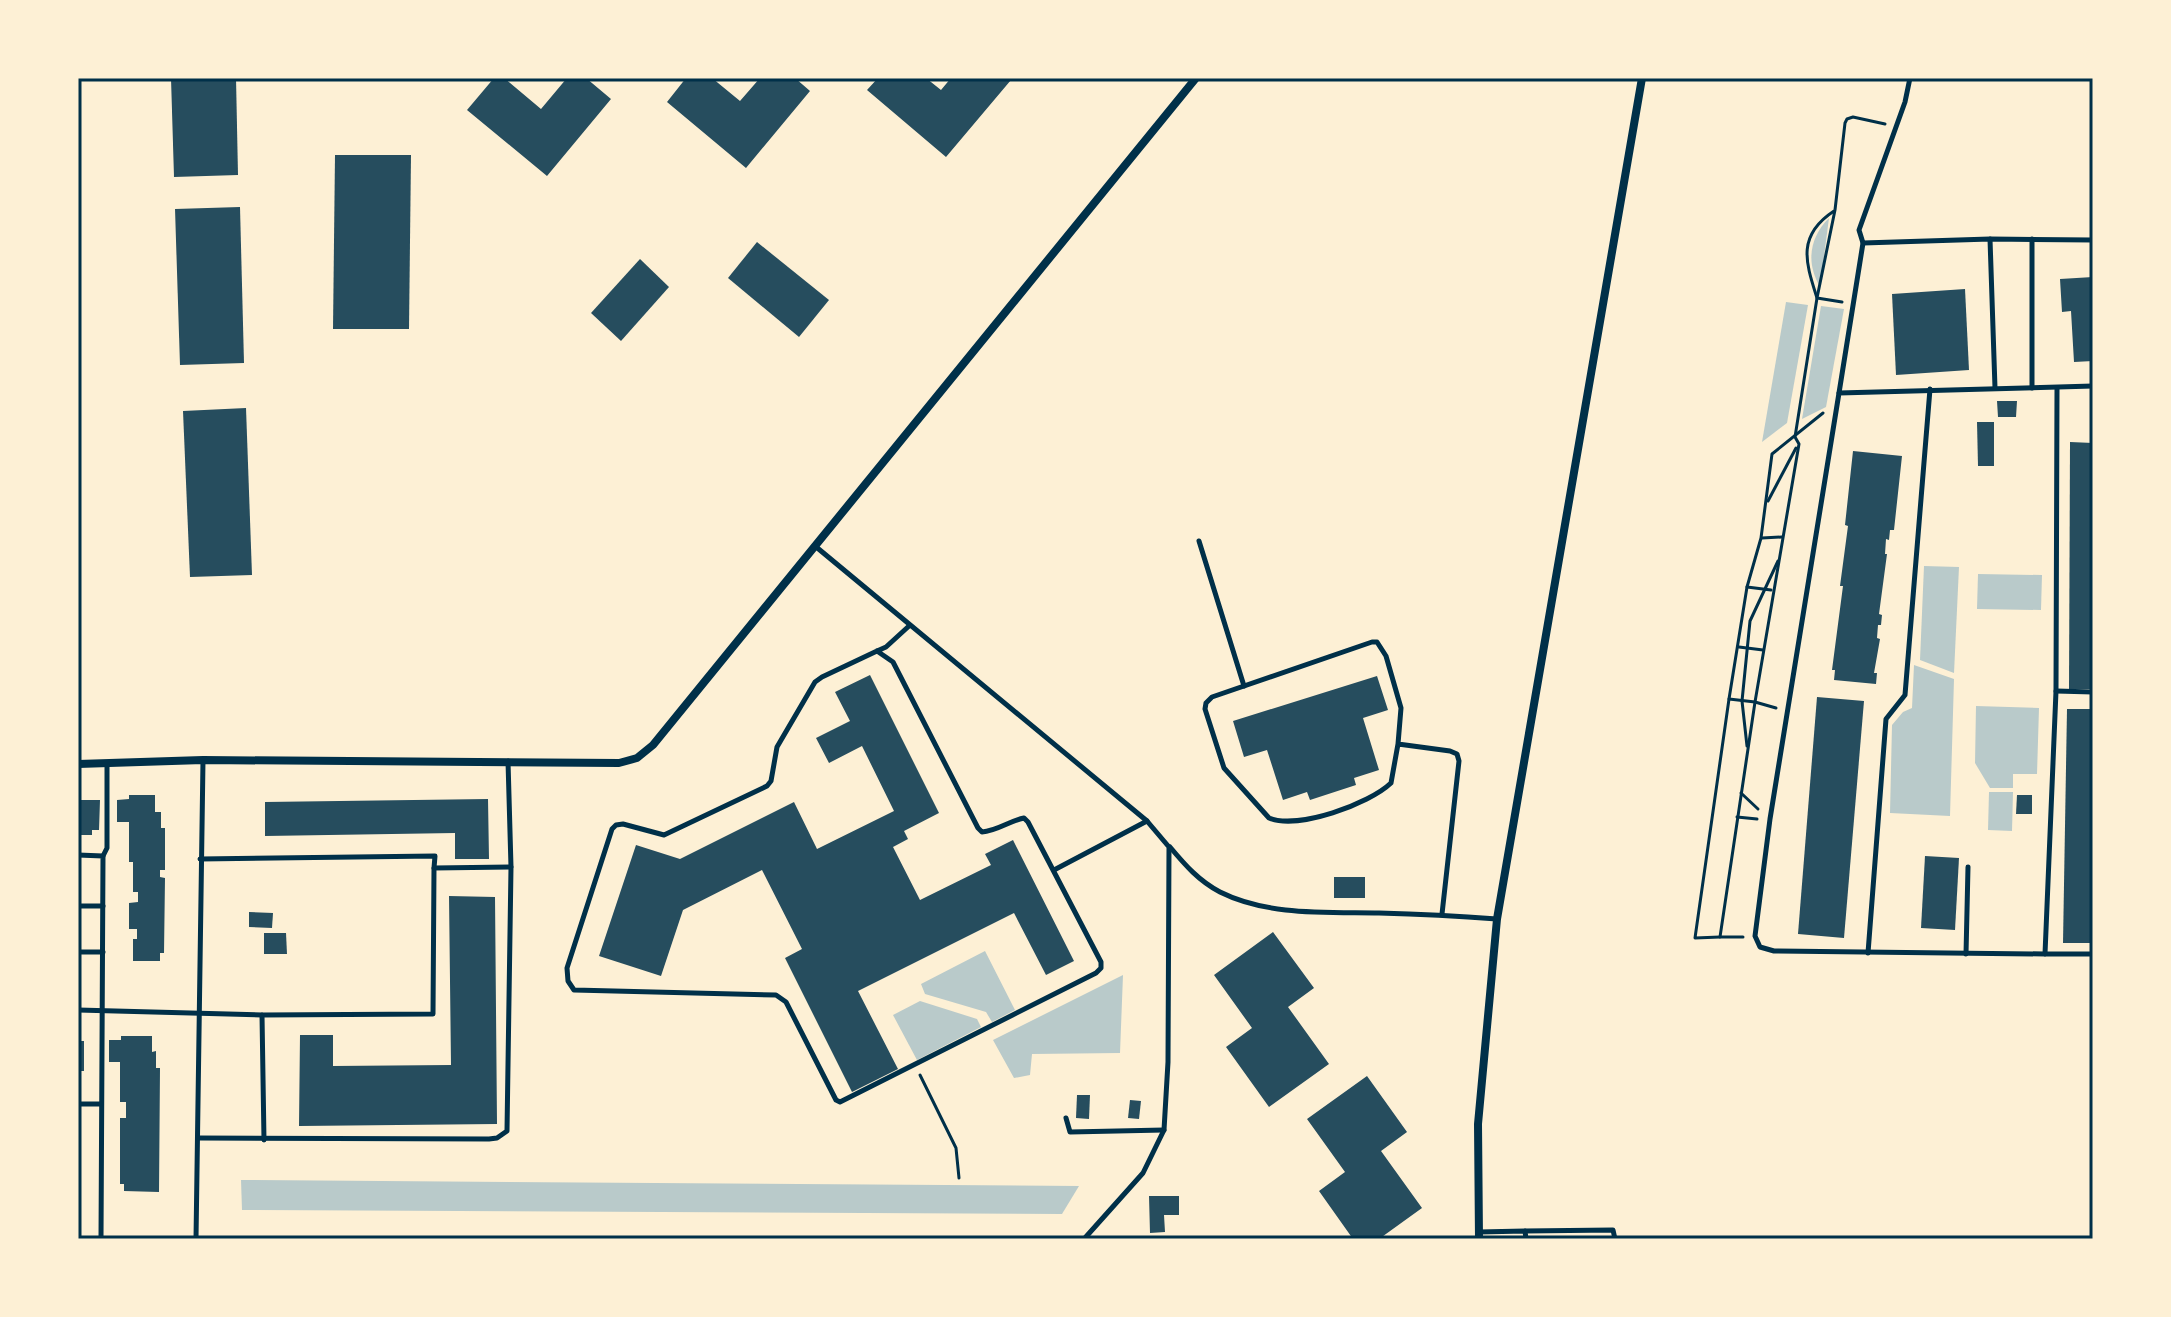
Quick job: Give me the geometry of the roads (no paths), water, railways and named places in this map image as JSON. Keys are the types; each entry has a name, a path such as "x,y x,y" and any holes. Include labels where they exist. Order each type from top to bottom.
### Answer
{"street":[{"path":"78,764 203,760 619,763 637,758 653,745 1196,78"},
{"path":"1479,1236 1478,1124 1497,919 1642,78"}],"lane":[{"path":"1910,78 1905,102 1859,230 1863,243 1770,819 1755,936 1760,947 1774,951 2093,954"},
{"path":"1990,239 1995,388"},
{"path":"2032,239 2032,388"},
{"path":"1863,243 2093,240"},
{"path":"1839,393 2093,386"},
{"path":"2045,954 2056,691 2057,388"},
{"path":"1868,953 1886,719 1905,695 1930,389"},
{"path":"1199,541 1244,686"},
{"path":"815,546 1147,821 1192,873 1221,892 1259,906 1304,911 1442,914 1497,919"},
{"path":"877,651 893,662 978,828 982,832 990,832 1024,818 1054,870 1101,962 1101,968 916,1066 840,1102 836,1100 786,1002 776,995 574,990 568,981 567,968 612,829 623,824 664,835 767,786 771,781 777,747 815,682 877,651 886,647 909,626"},
{"path":"1377,642 1386,656 1401,708 1398,744 1391,783 1359,805 1309,819 1272,820 1224,768 1205,709 1206,703 1212,697 1377,642"},
{"path":"2056,691 2093,692"},
{"path":"1398,744 1450,751 1457,754 1459,761 1442,914"},
{"path":"196,1239 203,760"},
{"path":"199,1138 489,1139 507,1131 511,867 508,760"},
{"path":"101,1239 103,856 107,848 107,764"},
{"path":"1054,870 1147,821"},
{"path":"1084,1239 1143,1173 1164,1130 1168,1062 1169,847"},
{"path":"78,855 103,856"},
{"path":"78,1010 262,1015 433,1014 435,856 200,859"},
{"path":"434,868 511,867"},
{"path":"1966,954 1968,867"},
{"path":"78,906 103,906"},
{"path":"78,952 103,952"},
{"path":"262,1015 264,1140"},
{"path":"78,1104 101,1104"},
{"path":"1066,1118 1070,1132 1164,1130"},
{"path":"1479,1236 1525,1231 1613,1230 1615,1239"},
{"path":"1525,1231 1526,1239"}]}
